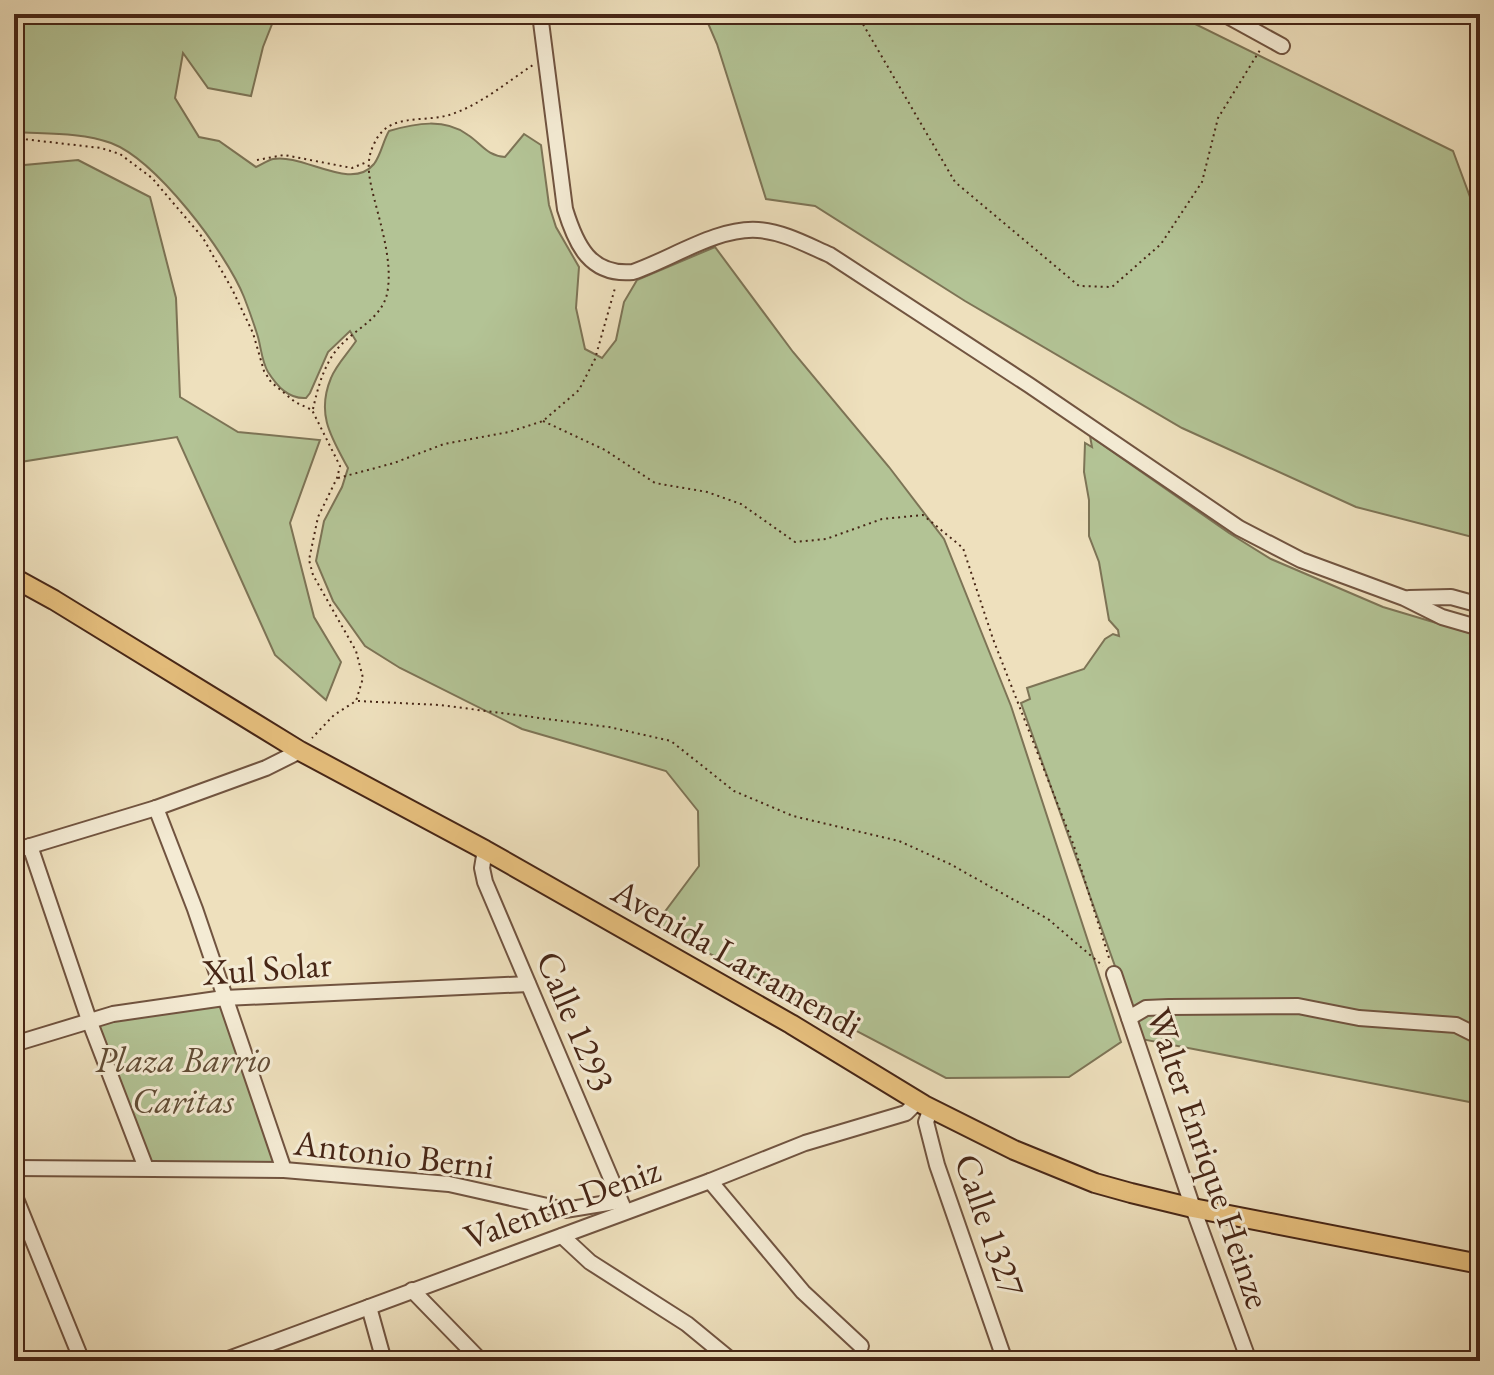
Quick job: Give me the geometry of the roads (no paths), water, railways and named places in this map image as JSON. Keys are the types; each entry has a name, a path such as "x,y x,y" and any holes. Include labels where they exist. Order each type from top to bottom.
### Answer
{"main road":[{"name":"Avenida Larramendi","path":"14,578 300,751 485,850 791,1024 924,1105 1014,1150 1063,1171 1131,1193 1480,1264"}],"street":[{"path":"540,14 559,177 570,226 596,266 619,273 646,268 725,234 742,231 767,231 802,242 830,255 1029,385 1239,528 1301,560 1404,598 1442,617 1480,628"},
{"path":"1224,14 1282,46"},
{"path":"1404,598 1451,597 1480,605"},
{"path":"14,851 156,808 266,768 300,751"},
{"path":"156,808 195,909 284,1170"},
{"path":"30,846 89,1020 146,1168"},
{"name":"Calle 1293","path":"485,850 482,868 485,882 623,1207"},
{"name":"Walter Enrique Heinze","path":"1114,974 1193,1208 1249,1361"},
{"name":"Xul Solar","path":"14,1044 89,1020 224,998 528,984"},
{"path":"1129,1018 1146,1008 1298,1006 1399,1023 1456,1025 1480,1037"},
{"name":"Valentín Deniz","path":"223,1361 562,1236 623,1207 710,1181 805,1143 924,1105"},
{"name":"Calle 1327","path":"924,1105 934,1154 1005,1361"},
{"name":"Antonio Berni","path":"14,1168 284,1170 449,1184 565,1210 623,1207"},
{"path":"710,1181 803,1292 861,1346"},
{"path":"14,1194 82,1361"},
{"path":"562,1236 590,1262 687,1324 732,1361"},
{"path":"412,1290 481,1361"},
{"path":"369,1307 384,1361"}],"park label":[{"name":"Plaza Barrio Caritas","path":"183,1080"}]}
